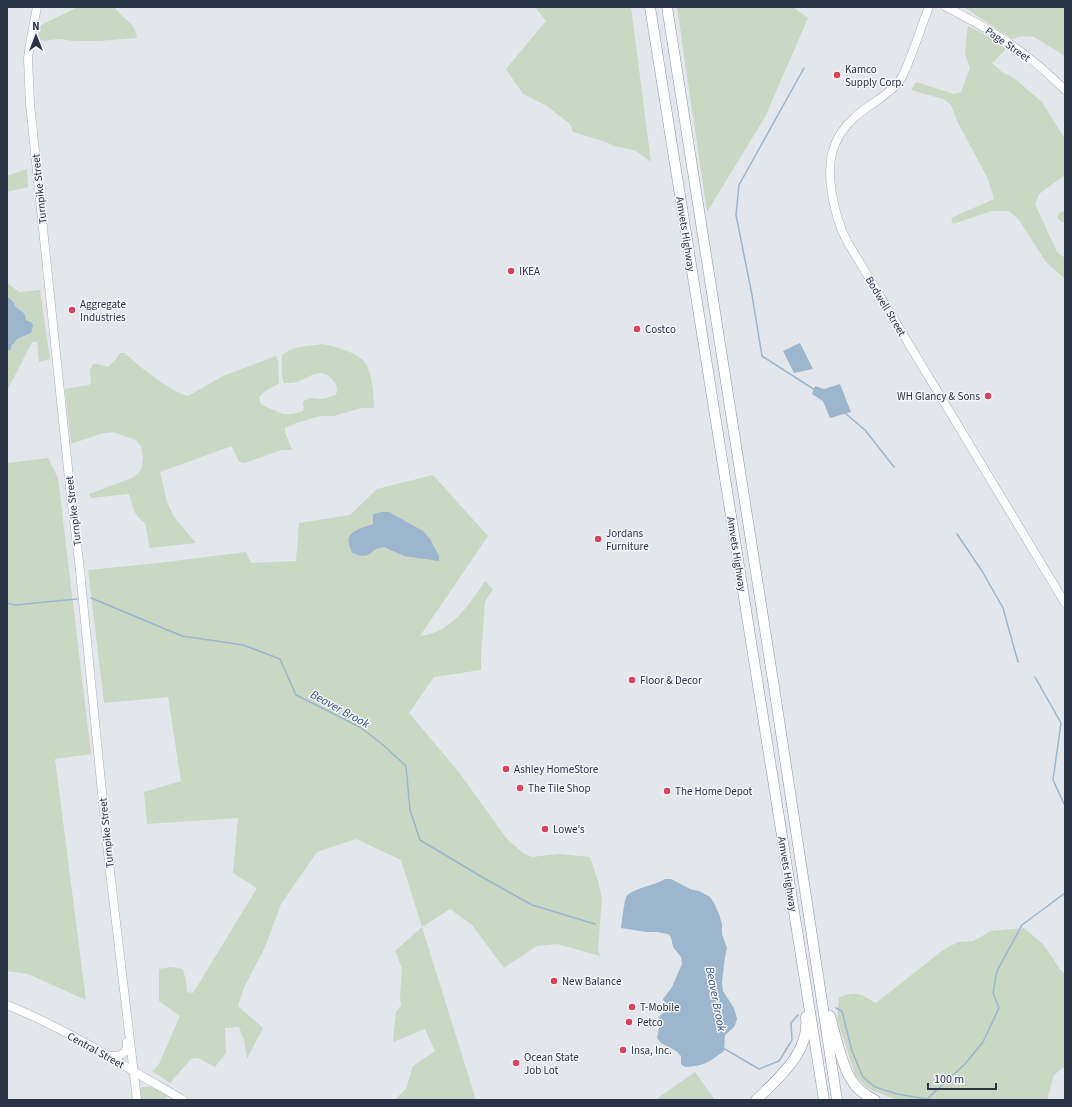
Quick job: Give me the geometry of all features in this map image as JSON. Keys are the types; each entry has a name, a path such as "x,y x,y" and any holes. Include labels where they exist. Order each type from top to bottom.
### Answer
{"highway":[{"name":"Amvets Highway","path":"650,7 824,1100"},
{"name":"Amvets Highway","path":"668,7 776,695 837,1100"},
{"path":"756,1100 789,1067 800,1051 806,1028 805,1011 807,993"},
{"path":"821,1000 829,1014 846,1073 856,1087 868,1097 875,1100"}],"street":[{"name":"Turnpike Street","path":"37,7 28,58 30,104 71,497 79,560 109,863 137,1100"},
{"name":"Bodwell Street","path":"929,7 906,70 899,81 887,94 854,118 844,128 836,141 831,157 830,168 830,183 835,211 842,232 848,243 1065,603"},
{"name":"Page Street","path":"946,7 985,28 1015,47 1045,71 1065,90"},
{"name":"Central Street","path":"7,1005 57,1028 109,1056 183,1100"},
{"name":"Turnpike Street","path":"109,1056 120,1055 125,1051 127,1046 127,1015"}],"green space":[{"path":"78,7 114,7 133,26 137,38 99,41 73,41 59,39 39,40 39,28 41,25"},
{"path":"535,7 631,7 651,162 636,151 614,146 606,142 573,132 570,124 547,106 523,94 506,69 546,21"},
{"path":"677,7 793,7 808,18 765,117 707,212"},
{"path":"964,7 1065,7 1065,56 1034,37 1021,36 1012,39"},
{"path":"968,26 984,34 1006,49 992,63 1002,72 1014,78 1042,102 1065,139 1065,175 1039,194 1035,204 1057,252 1065,258 1065,279 1046,262 1019,220 1009,211 992,211 953,224 951,218 994,199 987,177 957,121 951,105 943,99 911,90 916,82 954,94 961,92 970,68 965,54"},
{"path":"27,169 28,187 7,192 7,176"},
{"path":"1063,211 1065,212 1065,223 1060,221 1057,217 1059,213"},
{"path":"7,283 19,292 40,290 50,359 39,362 37,342 32,342 7,391 7,352 11,349 12,344 17,339 31,333 31,322 26,320 25,314 15,306 7,296"},
{"path":"323,344 349,352 363,360 369,369 373,390 374,408 361,408 334,416 320,416 285,428 285,432 292,450 281,450 245,463 239,462 232,446 160,472 167,502 174,517 196,543 150,548 145,523 136,514 129,494 91,498 89,494 134,477 141,470 143,458 141,446 136,440 113,432 100,434 71,444 65,389 89,385 91,382 90,371 93,364 108,367 120,353 125,353 164,384 188,396 223,376 276,356 278,361 279,383 266,391 259,398 261,404 269,408 283,414 292,414 303,411 303,401 310,398 322,399 336,395 337,388 336,384 331,378 322,373 312,375 293,383 284,383 282,376 282,355 296,348"},
{"path":"48,458 58,478 91,754 55,759 86,1000 28,974 7,971 7,463"},
{"path":"433,475 488,536 420,636 441,630 450,624 466,608 485,581 493,589 485,602 481,670 434,677 409,713 458,771 507,839 523,853 532,857 558,854 590,857 602,899 598,949 600,956 557,944 537,946 504,968 472,925 450,909 422,927 401,860 356,839 317,852 281,904 265,947 244,988 238,1006 263,1028 247,1059 244,1040 239,1027 225,1028 226,1053 215,1067 198,1058 191,1059 170,1083 152,1071 159,1064 180,1016 159,1001 159,969 171,967 183,969 187,992 193,993 257,888 233,873 238,818 147,824 144,792 181,781 168,697 104,703 88,570 246,552 251,563 296,561 299,523 350,515 377,489"},
{"path":"422,927 476,1100 394,1100 406,1089 413,1066 435,1051 425,1029 393,1042 396,1012 401,1005 400,997 402,968 395,951"},
{"path":"1024,928 1043,944 1065,974 1065,1066 1054,1075 1047,1100 897,1100 867,1088 855,1075 837,1018 839,997 850,994 858,994 876,1003 943,950 958,942 973,941 991,931"},
{"path":"695,1072 715,1100 655,1100"},
{"path":"142,1087 151,1087 168,1096 165,1100 140,1100 139,1093"}],"water":[{"path":"7,296 15,306 25,314 26,320 31,322 33,325 31,333 17,339 14,344 12,344 11,349 7,352"},
{"path":"800,343 813,369 794,373 783,351"},
{"path":"840,384 851,412 830,418 823,401 812,394 815,386 824,389"},
{"path":"389,512 423,531 430,539 439,556 439,561 404,556 384,547 376,549 368,555 362,556 352,553 349,544 350,535 356,530 373,524 373,514"},
{"path":"665,879 671,879 710,897 719,914 722,924 722,934 727,948 722,982 723,991 734,1008 737,1019 733,1028 725,1035 724,1051 710,1061 697,1066 685,1067 681,1064 681,1056 676,1051 661,1043 657,1038 659,1028 657,1023 665,1006 663,999 672,987 682,964 681,957 673,947 671,937 668,934 658,932 646,932 621,928 625,900 628,894"}],"waterway":[{"path":"804,68 739,185 736,215 752,295 762,356 815,390"},
{"path":"845,413 865,430 894,467"},
{"path":"957,534 982,571 1003,608 1018,662"},
{"name":"Beaver Brook","path":"91,598 182,636 243,645 280,659 296,695 360,727 382,744 406,766 410,810 420,840 532,905 595,924"},
{"name":"Beaver Brook","path":"7,603 15,605 77,599"},
{"path":"1035,677 1061,723 1053,780 1065,806"},
{"path":"927,1099 965,1064 983,1042 999,1008 993,993 997,971 1022,925 1065,893"},
{"name":"Beaver Brook","path":"836,1008 842,1011 852,1051 863,1077 875,1087 897,1094 927,1099"},
{"name":"Beaver Brook","path":"723,1048 759,1069 779,1061 792,1040 791,1023 798,1015"}],"place":[{"name":"Kamco Supply Corp.","path":"837,75"},
{"name":"IKEA","path":"511,271"},
{"name":"Aggregate Industries","path":"72,310"},
{"name":"Costco","path":"637,329"},
{"name":"WH Glancy & Sons","path":"988,396"},
{"name":"Jordans Furniture","path":"598,539"},
{"name":"Floor & Decor","path":"632,680"},
{"name":"Ashley HomeStore","path":"506,769"},
{"name":"The Tile Shop","path":"520,788"},
{"name":"The Home Depot","path":"667,791"},
{"name":"Lowe's","path":"545,829"},
{"name":"New Balance","path":"554,981"},
{"name":"T-Mobile","path":"632,1007"},
{"name":"Petco","path":"629,1022"},
{"name":"Insa, Inc.","path":"623,1050"},
{"name":"Ocean State Job Lot","path":"516,1063"}]}
